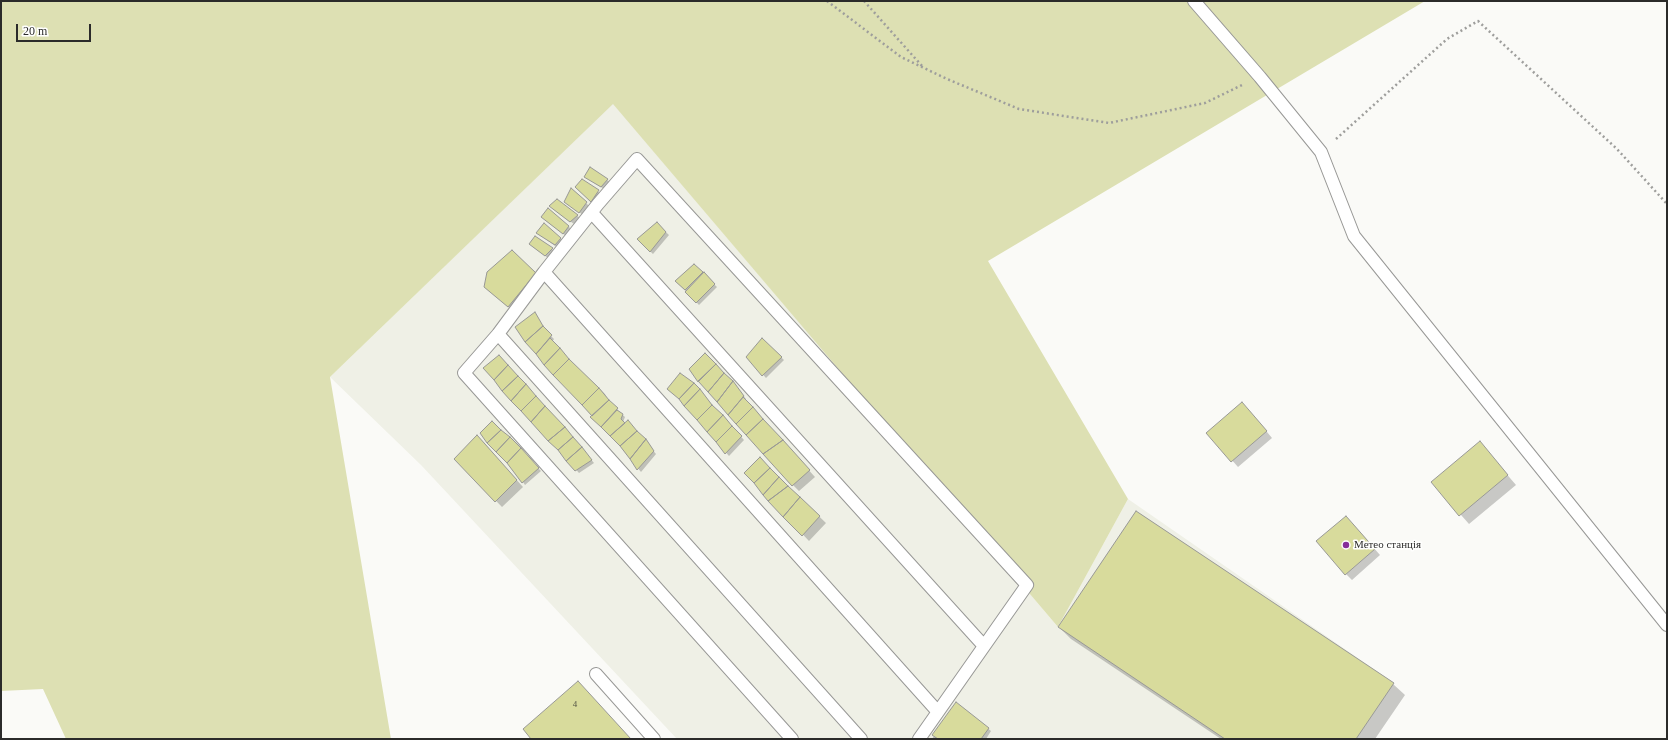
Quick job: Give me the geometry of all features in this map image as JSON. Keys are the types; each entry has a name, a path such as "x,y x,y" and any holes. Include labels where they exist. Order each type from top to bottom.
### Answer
{"lane":[{"path":"1194,1 1260,76 1321,152 1354,236 1667,625"},
{"path":"792,739 464,373 498,334 544,272 637,160 1027,585 919,739"},
{"path":"592,213 984,646"},
{"path":"544,272 938,712"},
{"path":"498,334 861,739"},
{"path":"596,674 654,739"}],"path":[{"path":"827,1 901,57 1019,109 1109,123 1205,103 1260,76"},
{"path":"864,1 924,68"},
{"path":"1321,152 1448,38 1478,21 1617,149 1667,204"}],"shaded area":[{"path":"613,103 1058,627 1128,499 1394,683 1356,739 677,739 421,465 330,377"}],"green space":[{"path":"1,1 1425,1 988,261 1128,499 1058,627 613,104 330,377 391,739 66,739 43,689 1,691"}],"building":[{"path":"590,167 608,179 601,187 584,177"},
{"path":"582,179 599,190 591,202 575,187"},
{"path":"571,188 587,202 579,213 564,202"},
{"path":"557,199 578,215 570,222 549,206"},
{"path":"548,208 569,226 563,234 541,217"},
{"path":"657,222 666,232 650,252 637,239"},
{"path":"544,223 561,238 555,245 536,233"},
{"path":"535,236 553,248 545,256 529,244"},
{"path":"512,250 536,273 508,307 484,287 487,272"},
{"path":"694,264 703,272 685,290 675,281"},
{"path":"704,272 715,284 696,303 685,292"},
{"path":"535,312 543,326 525,342 515,327"},
{"path":"543,326 552,335 536,354 525,342"},
{"path":"550,338 560,348 544,365 536,354"},
{"path":"762,338 782,357 762,376 746,357"},
{"path":"560,348 569,359 553,375 544,365"},
{"path":"705,353 716,364 698,382 689,369"},
{"path":"499,355 508,365 494,380 483,368"},
{"path":"569,359 599,388 582,405 553,375"},
{"path":"716,364 724,373 708,392 698,381"},
{"path":"508,365 518,376 502,391 494,380"},
{"path":"680,373 694,383 679,399 667,389"},
{"path":"724,373 733,381 717,402 708,392"},
{"path":"518,376 526,384 511,401 502,391"},
{"path":"733,381 744,396 728,415 717,402"},
{"path":"694,383 700,389 684,406 679,399"},
{"path":"526,384 536,396 521,411 511,401"},
{"path":"599,388 609,400 592,416 582,405"},
{"path":"700,389 712,405 697,420 684,406"},
{"path":"536,396 545,406 531,422 521,411"},
{"path":"743,397 753,407 736,424 728,415"},
{"path":"609,400 618,408 601,427 590,417"},
{"path":"1242,402 1267,431 1231,462 1206,433"},
{"path":"712,405 723,415 707,432 697,420"},
{"path":"545,406 565,427 548,441 531,422"},
{"path":"753,407 763,419 746,435 736,424"},
{"path":"617,410 623,414 621,419 625,423 610,436 601,427"},
{"path":"723,415 732,426 716,442 707,432"},
{"path":"763,419 783,440 763,454 746,435"},
{"path":"628,420 637,431 620,446 610,436"},
{"path":"492,421 501,430 487,443 480,433"},
{"path":"732,426 742,436 725,454 716,442"},
{"path":"565,427 573,437 558,450 548,441"},
{"path":"501,430 510,437 496,452 487,443"},
{"path":"637,431 646,439 630,459 620,446"},
{"path":"477,435 517,480 495,502 454,459"},
{"path":"510,437 521,448 507,463 496,452"},
{"path":"573,437 582,447 566,461 558,450"},
{"path":"646,439 654,451 637,470 630,459"},
{"path":"783,440 810,470 792,486 763,454"},
{"path":"1480,441 1508,475 1459,516 1431,482"},
{"path":"582,447 592,460 575,471 566,461"},
{"path":"521,448 539,468 522,483 507,463"},
{"path":"760,457 770,468 754,483 744,473"},
{"path":"770,468 779,477 763,495 754,483"},
{"path":"779,477 788,486 768,501 763,495"},
{"path":"788,486 800,497 783,517 768,501"},
{"path":"800,497 820,516 802,536 783,517"},
{"path":"1136,511 1394,683 1356,739 1225,739 1058,627"},
{"name":"Метео станція","path":"1346,516 1375,549 1345,575 1316,541"},
{"path":"578,681 631,739 531,739 523,729"},
{"path":"956,702 989,728 981,739 938,739 932,735"}],"place":[{"name":"Метео станція","path":"1346,545"}]}
